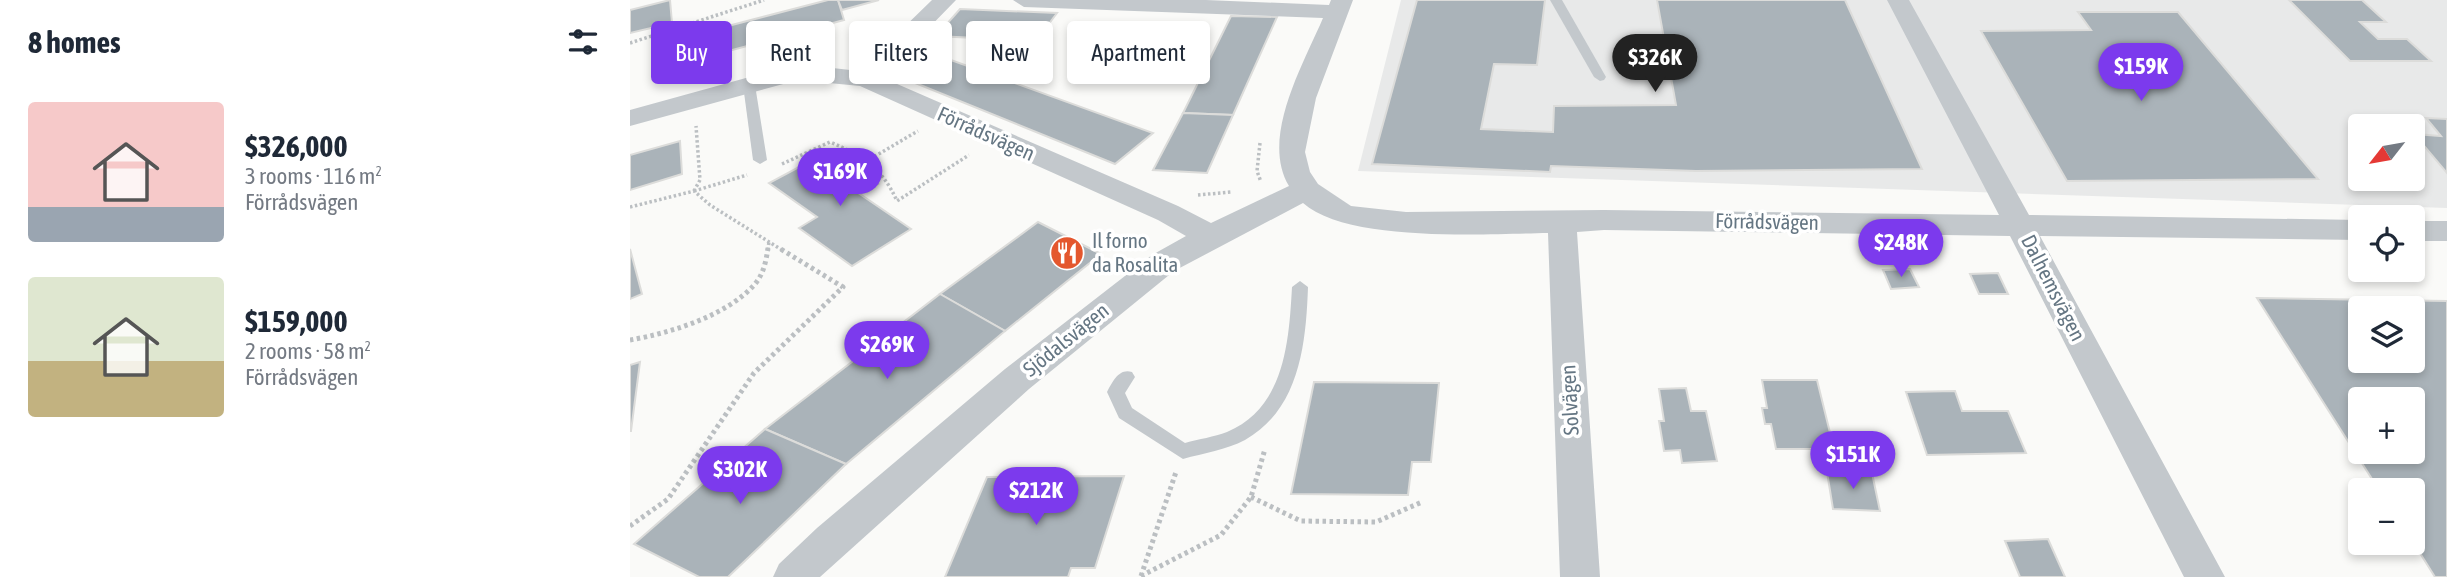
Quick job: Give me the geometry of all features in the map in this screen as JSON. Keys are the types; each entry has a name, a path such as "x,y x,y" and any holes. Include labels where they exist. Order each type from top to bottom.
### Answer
{"street":[{"path":"924,21 945,0"},
{"path":"1024,0 1340,6 1296,123 1291,152 1294,170 1307,189"},
{"name":"Dalhemsvägen","path":"1898,0 2022,226 2111,404 2205,577"},
{"name":"Förrådsvägen","path":"630,118 797,72 849,77"},
{"name":"Förrådsvägen","path":"876,84 1168,213 1210,236"},
{"name":"Förrådsvägen","path":"1307,189 1320,202 1342,214 1406,222 1562,223 1604,220 2348,230"},
{"name":"Sjödalsvägen","path":"793,577 831,540 1039,361 1163,263 1210,236 1307,189"},
{"name":"Solvägen","path":"1562,223 1580,577"},
{"path":"2425,231 2447,232"}],"lane":[{"path":"1556,0 1600,77"},
{"path":"749,85 757,166"},
{"path":"1126,377 1116,392 1125,413 1183,451 1239,435 1265,417 1280,396 1297,339 1300,287"}],"path":[{"path":"630,43 764,0"},
{"path":"694,100 700,180 694,191"},
{"path":"870,159 944,115"},
{"path":"780,165 830,142 870,159 887,176 897,201 997,138"},
{"path":"630,208 694,191 757,166"},
{"path":"630,526 668,499 754,373 843,287 694,191"},
{"path":"630,340 649,338 685,326 744,293 762,275 769,241"},
{"path":"1141,576 1221,536 1251,497 1266,446"},
{"path":"1141,576 1183,451"},
{"path":"1251,497 1301,521 1376,522 1422,502"}],"shaded area":[{"path":"1401,0 2447,0 2447,208 2425,207 2425,205 2359,205 1358,171"}],"building":[{"path":"670,0 672,21 651,21 651,28 630,33 630,10"},
{"path":"828,0 838,0 844,20 835,22 747,21"},
{"path":"838,0 879,0 842,10"},
{"path":"1417,0 1545,0 1537,65 1494,64 1481,129 1553,132 1554,106 1676,105 1657,0 1845,0 1922,169 1696,171 1551,166 1550,172 1372,164"},
{"path":"2289,0 2362,0 2386,22 2360,22 2378,39 2407,39 2431,61 2350,61"},
{"path":"960,9 1057,13 1051,21 966,21 966,38 952,37 952,21 949,21"},
{"path":"2078,12 2178,12 2318,179 2067,181 1981,31 2091,30"},
{"path":"1231,16 1277,17 1233,115 1183,113 1197,84 1210,84 1210,58"},
{"path":"746,21 746,46 732,50 732,25"},
{"path":"952,60 966,65 966,84 1017,84 1153,133 1115,164 918,84 952,84"},
{"path":"1183,113 1233,115 1207,173 1153,170"},
{"path":"2426,118 2447,119 2447,173 2426,148 2426,135 2441,136"},
{"path":"680,141 682,174 630,190 630,155"},
{"path":"829,151 878,184 860,194 911,229 852,266 799,228 817,217 769,183"},
{"path":"1038,222 1101,254 1005,331 940,294"},
{"path":"630,249 642,294 630,299"},
{"path":"1910,269 1919,287 1891,289 1883,270"},
{"path":"1998,273 2008,294 1979,294 1970,274"},
{"path":"940,294 1005,331 846,464 765,429"},
{"path":"2257,298 2348,299 2348,373 2425,373 2425,301 2447,301 2447,577 2435,577 2421,555 2425,555 2425,478 2371,478 2362,464 2425,464 2425,387 2348,387 2348,441"},
{"path":"640,362 631,431 630,431 630,365"},
{"path":"1762,380 1817,380 1834,449 1776,449 1771,424 1765,424 1762,408 1767,408"},
{"path":"1314,382 1439,383 1431,462 1412,462 1408,495 1291,494"},
{"path":"1686,388 1691,411 1706,411 1717,461 1682,463 1680,450 1664,451 1659,421 1664,421 1659,389"},
{"path":"1955,391 1962,411 2008,411 2026,453 1927,455 1906,392"},
{"path":"765,429 846,464 728,577 699,577 634,544"},
{"path":"1827,472 1872,473 1880,511 1833,509"},
{"path":"1124,476 1095,568 1071,568 1068,577 945,577 987,477"},
{"path":"2048,539 2065,577 2020,577 2005,541"}],"place":[{"name":"Il forno da Rosalita","path":"1067,253"}]}
